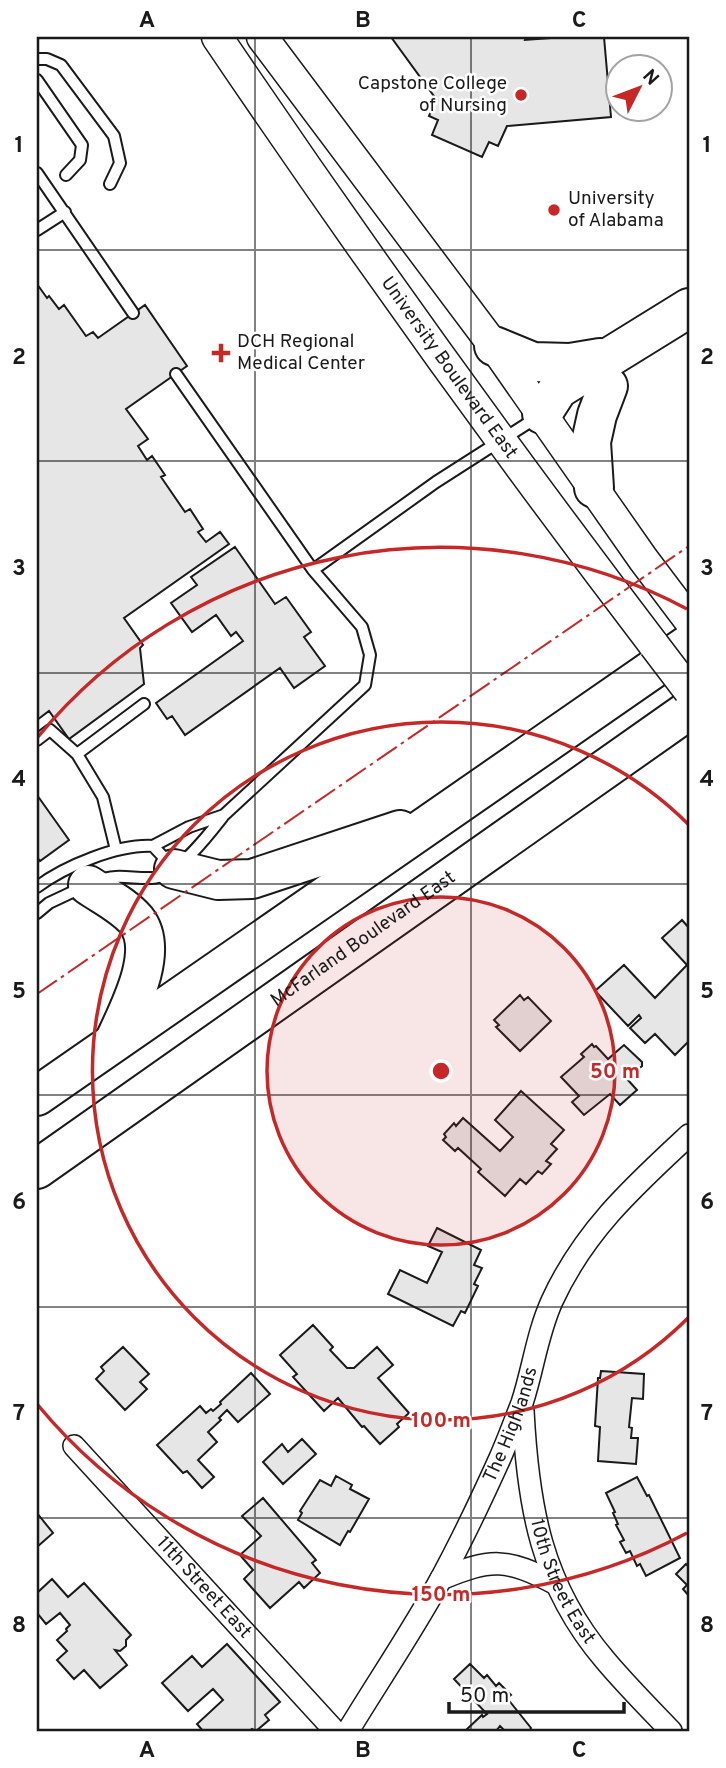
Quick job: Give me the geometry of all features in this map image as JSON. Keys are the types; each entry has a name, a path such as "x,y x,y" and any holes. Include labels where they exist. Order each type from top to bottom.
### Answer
{"highway":[{"path":"594,488 591,442 610,371 689,308"},
{"path":"542,414 558,389 610,371 689,333"},
{"path":"494,346 533,362 570,363 610,371"},
{"path":"37,1096 689,644"},
{"name":"McFarland Boulevard East","path":"37,1169 689,710"},
{"path":"163,857 218,880 252,879 442,816"},
{"path":"88,885 124,909 138,922 146,944 138,989 114,1042"}],"main road":[{"name":"University Boulevard East","path":"217,37 331,205 502,441 689,691"},
{"path":"262,37 494,346 643,559 689,620"}],"street":[{"name":"The Highlands","path":"348,1731 441,1579 502,1454 522,1402 552,1301 589,1236 617,1203 689,1135"},
{"name":"10th Street East","path":"522,1402 526,1471 534,1516 542,1549 556,1584 603,1658 671,1731"},
{"name":"11th Street East","path":"74,1446 335,1731"},
{"path":"441,1579 472,1566 493,1562 518,1566 556,1584"}],"lane":[{"path":"37,59 47,59 61,65 114,136 120,163 110,184"},
{"path":"37,80 82,145 80,160 66,175"},
{"path":"37,173 134,313"},
{"path":"37,230 65,212"},
{"path":"37,887 47,879 133,845 163,857 206,838 224,814 365,685 370,654 362,627 313,570 176,374"},
{"path":"313,570 436,482 542,414"},
{"path":"77,754 144,704"},
{"path":"37,740 50,730 77,754 103,797 116,850"},
{"path":"37,913 49,903 109,876 155,878 163,857 189,827 224,814"}],"building":[{"name":"Capstone College of Nursing","path":"391,37 526,37 525,40 604,37 604,118 507,126 498,146 489,142 482,157 432,135 438,120 429,116 436,99"},
{"path":"37,284 59,309 64,305 86,336 93,332 98,338 145,305 187,366 126,409 148,439 138,446 147,460 152,456 165,475 161,477 185,512 190,509 203,529 198,532 206,542 220,532 229,544 124,618 143,645 140,648 144,684 69,739 49,711 37,720"},
{"path":"235,547 275,604 286,597 311,632 304,637 325,666 294,688 280,668 185,735 172,716 167,719 156,703 243,641 236,632 231,636 216,615 192,632 171,603 197,585 191,577"},
{"path":"37,795 69,840 40,861 37,857"},
{"path":"682,920 689,928 689,1041 675,1055 655,1034 645,1043 630,1028 641,1018 639,1015 628,1026 595,991 624,965 655,998 687,965 662,938"},
{"path":"520,995 524,1000 528,997 551,1021 520,1051 496,1027 499,1025 494,1020"},
{"path":"592,1044 608,1059 624,1045 642,1062 642,1066 627,1079 637,1090 620,1105 610,1094 584,1115 572,1102 579,1096 561,1077 584,1057 581,1054"},
{"path":"521,1091 564,1130 551,1144 557,1149 546,1161 551,1164 542,1174 538,1171 526,1184 520,1179 505,1196 478,1172 481,1169 458,1148 455,1151 443,1140 446,1137 444,1134 454,1123 456,1126 463,1118 500,1151 513,1137 495,1120"},
{"path":"437,1228 481,1250 474,1265 482,1268 474,1284 478,1286 465,1313 461,1311 453,1326 388,1294 400,1270 427,1283 442,1252 428,1246"},
{"path":"313,1325 333,1347 330,1350 347,1368 354,1368 377,1347 393,1365 378,1378 409,1413 397,1424 399,1427 380,1444 338,1398 324,1411 293,1377 297,1374 280,1355"},
{"path":"123,1347 149,1374 140,1382 147,1389 125,1410 96,1379 104,1371 101,1367"},
{"path":"601,1371 644,1374 643,1399 632,1398 629,1427 632,1428 631,1438 638,1438 636,1464 598,1461 600,1427 595,1426 598,1378"},
{"path":"251,1373 270,1394 238,1422 227,1410 208,1432 217,1442 198,1460 214,1477 202,1488 187,1471 183,1473 157,1445 200,1406 206,1413 211,1409 213,1411"},
{"path":"302,1439 316,1454 283,1484 263,1462 282,1444 288,1452"},
{"path":"336,1476 352,1485 350,1489 369,1499 340,1545 298,1520 302,1513 300,1511 320,1480 331,1486"},
{"path":"637,1477 647,1496 649,1495 680,1558 646,1576 640,1564 637,1566 630,1551 626,1553 620,1542 624,1540 616,1525 615,1512 606,1493"},
{"path":"263,1498 316,1560 312,1563 320,1573 304,1588 299,1582 270,1608 244,1579 253,1570 240,1555 261,1536 242,1516"},
{"path":"37,1513 53,1533 37,1547"},
{"path":"686,1564 689,1567 689,1596 683,1589 687,1585 676,1574"},
{"path":"52,1579 68,1597 84,1583 131,1635 126,1640 126,1646 120,1651 115,1650 127,1665 100,1688 84,1670 74,1679 57,1660 67,1651 57,1640 70,1625 60,1613 46,1624 37,1613 37,1593"},
{"path":"227,1644 280,1702 265,1715 269,1720 256,1731 203,1731 197,1724 223,1700 213,1689 188,1711 162,1683 192,1656 202,1667"},
{"path":"470,1664 484,1678 487,1675 496,1686 499,1683 511,1695 507,1698 531,1728 529,1731 505,1731 500,1726 496,1731 465,1731 482,1715 483,1717 487,1714 454,1679"}],"power":[{"path":"37,994 689,546"}],"place":[{"name":"Capstone College of Nursing","path":"521,95"},
{"name":"University of Alabama","path":"554,210"},
{"name":"DCH Regional Medical Center","path":"221,353"}]}
